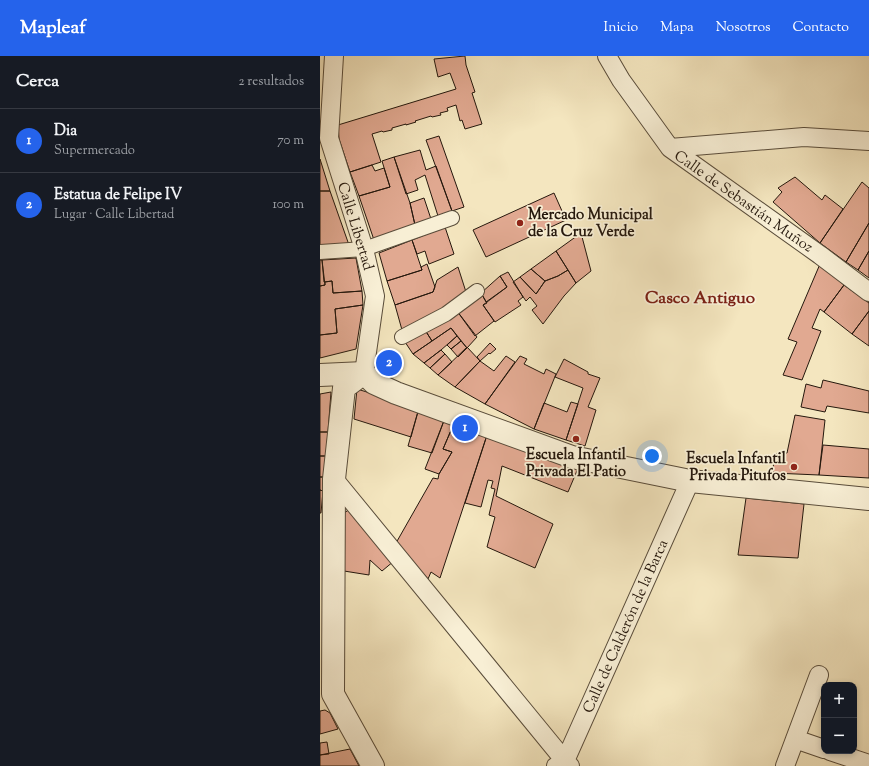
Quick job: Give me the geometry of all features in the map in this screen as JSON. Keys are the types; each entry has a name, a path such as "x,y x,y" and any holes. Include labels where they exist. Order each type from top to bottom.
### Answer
{"street":[{"name":"Calle Libertad","path":"334,56 329,138 364,249 375,296 364,373"},
{"name":"Calle de Sebastián Muñoz","path":"607,56 621,80 670,148 820,254 869,292"},
{"path":"670,148 804,137 869,141"},
{"path":"320,252 364,249 452,218"},
{"path":"402,338 446,314 476,291"},
{"path":"364,373 344,388 334,479 327,696 373,766"},
{"path":"320,375 364,373 374,383 396,393 572,457 690,481 869,499"},
{"path":"334,479 563,764"},
{"name":"Calle de Calderón de la Barca","path":"563,764 690,481"},
{"path":"785,766 819,675"},
{"path":"795,739 821,748"},
{"path":"839,754 869,764"}],"building":[{"path":"465,56 466,65 475,92 472,93 482,124 465,129 462,120 460,121 456,105 447,108 448,111 440,113 441,115 431,116 415,121 416,122 392,128 392,130 372,134 381,162 350,172 339,139 338,125 456,89 450,73 438,77 434,59"},
{"path":"439,136 464,207 452,211 426,140"},
{"path":"420,150 426,170 436,166 452,211 438,216 425,175 415,180 418,190 406,194 394,157"},
{"path":"394,157 410,203 415,225 374,240 359,196 390,187 382,161"},
{"path":"320,159 330,191 320,191"},
{"path":"372,165 375,171 384,168 390,187 359,196 350,172"},
{"path":"795,177 822,200 825,195 843,209 820,243 773,202 782,192 778,188"},
{"path":"862,182 869,188 869,223 846,262 820,243"},
{"path":"320,191 330,191 349,245 320,247"},
{"path":"554,193 566,220 486,257 473,230"},
{"path":"424,198 431,219 415,225 410,203"},
{"path":"869,223 869,251 858,270 846,262"},
{"path":"445,227 454,254 429,264 425,251 417,254 412,240"},
{"path":"581,233 591,271 576,283 556,251"},
{"path":"412,240 422,270 387,281 379,253"},
{"path":"556,251 568,270 545,281 531,269"},
{"path":"869,251 869,278 858,270"},
{"path":"356,258 362,291 333,293 332,281 324,282 322,260"},
{"path":"320,260 322,260 325,285 320,286"},
{"path":"427,264 435,287 433,292 395,305 387,281 422,270 421,267"},
{"path":"820,264 844,285 824,312 820,309 812,328 821,331 802,380 783,375 797,342 788,339"},
{"path":"458,267 466,292 434,317 402,330 395,305 433,292 437,280"},
{"path":"531,269 545,281 536,294 520,277"},
{"path":"568,270 576,283 543,324 532,310 537,306 530,297 526,301 513,282 520,277 536,294 545,281"},
{"path":"508,272 523,297 518,301 521,305 495,322 483,305 507,287 500,276"},
{"path":"500,276 507,287 486,302 481,293"},
{"path":"332,281 333,293 362,291 363,305 335,309 337,333 320,335 320,286 325,285 325,282"},
{"path":"844,285 869,303 869,311 852,334 824,312"},
{"path":"481,293 487,303 483,305 494,321 475,336 457,311"},
{"path":"363,305 356,349 320,358 320,335 337,333 335,309"},
{"path":"457,311 477,337 467,348 451,328 432,341 425,330"},
{"path":"869,311 869,346 852,334"},
{"path":"451,328 457,336 424,363 413,354"},
{"path":"425,330 432,341 413,354 405,342"},
{"path":"457,336 461,341 451,349 447,345"},
{"path":"461,341 467,348 458,357 451,349"},
{"path":"490,343 496,349 480,361 477,357"},
{"path":"467,347 480,361 455,387 438,375"},
{"path":"441,350 445,354 430,368 424,363"},
{"path":"445,354 452,362 438,375 430,368"},
{"path":"506,356 515,362 485,404 455,387 480,361 494,371"},
{"path":"520,356 527,359 524,364 544,374 546,369 556,374 534,429 485,404"},
{"path":"564,359 588,372 588,374 600,378 588,407 596,410 585,446 566,440 583,388 555,377"},
{"path":"823,380 869,391 869,413 827,406 825,412 801,407 806,384 821,388"},
{"path":"357,389 419,408 411,437 354,419"},
{"path":"331,392 328,432 320,432 320,394"},
{"path":"571,402 578,404 566,440 534,429 544,403 567,412"},
{"path":"419,408 445,418 432,453 408,446"},
{"path":"795,415 825,420 819,475 773,473 774,454 787,453"},
{"path":"445,418 455,421 443,449 452,452 439,474 425,469"},
{"path":"455,421 488,432 440,578 431,572 428,579 396,543 433,478 438,479 439,474 452,452 443,449"},
{"path":"320,432 328,432 326,456 320,456"},
{"path":"488,432 579,466 568,492 502,466 496,496 553,524 535,568 487,547 495,517 489,515 495,489 491,488 493,481 488,480 481,507 465,503"},
{"path":"823,445 869,449 869,478 819,475"},
{"path":"320,456 326,456 325,477 320,477"},
{"path":"320,477 325,477 323,491 320,490"},
{"path":"320,490 323,491 321,513 320,513"},
{"path":"746,498 804,504 798,558 738,555"},
{"path":"350,509 394,561 382,571 370,560 369,575 344,571 344,513"},
{"path":"325,710 330,713 338,729 320,734 320,711"},
{"path":"327,742 329,754 320,755 320,743"},
{"path":"350,749 359,766 320,766 320,755"}],"place":[{"name":"Mercado Municipal de la Cruz Verde","path":"520,223"},
{"name":"Estatua de Felipe IV","path":"389,363"},
{"name":"Dia","path":"465,428"},
{"name":"Escuela Infantil Privada El Patio","path":"576,439"},
{"name":"Escuela Infantil Privada Pitufos","path":"794,467"}],"district":[{"name":"Casco Antiguo","path":"700,297"}]}
